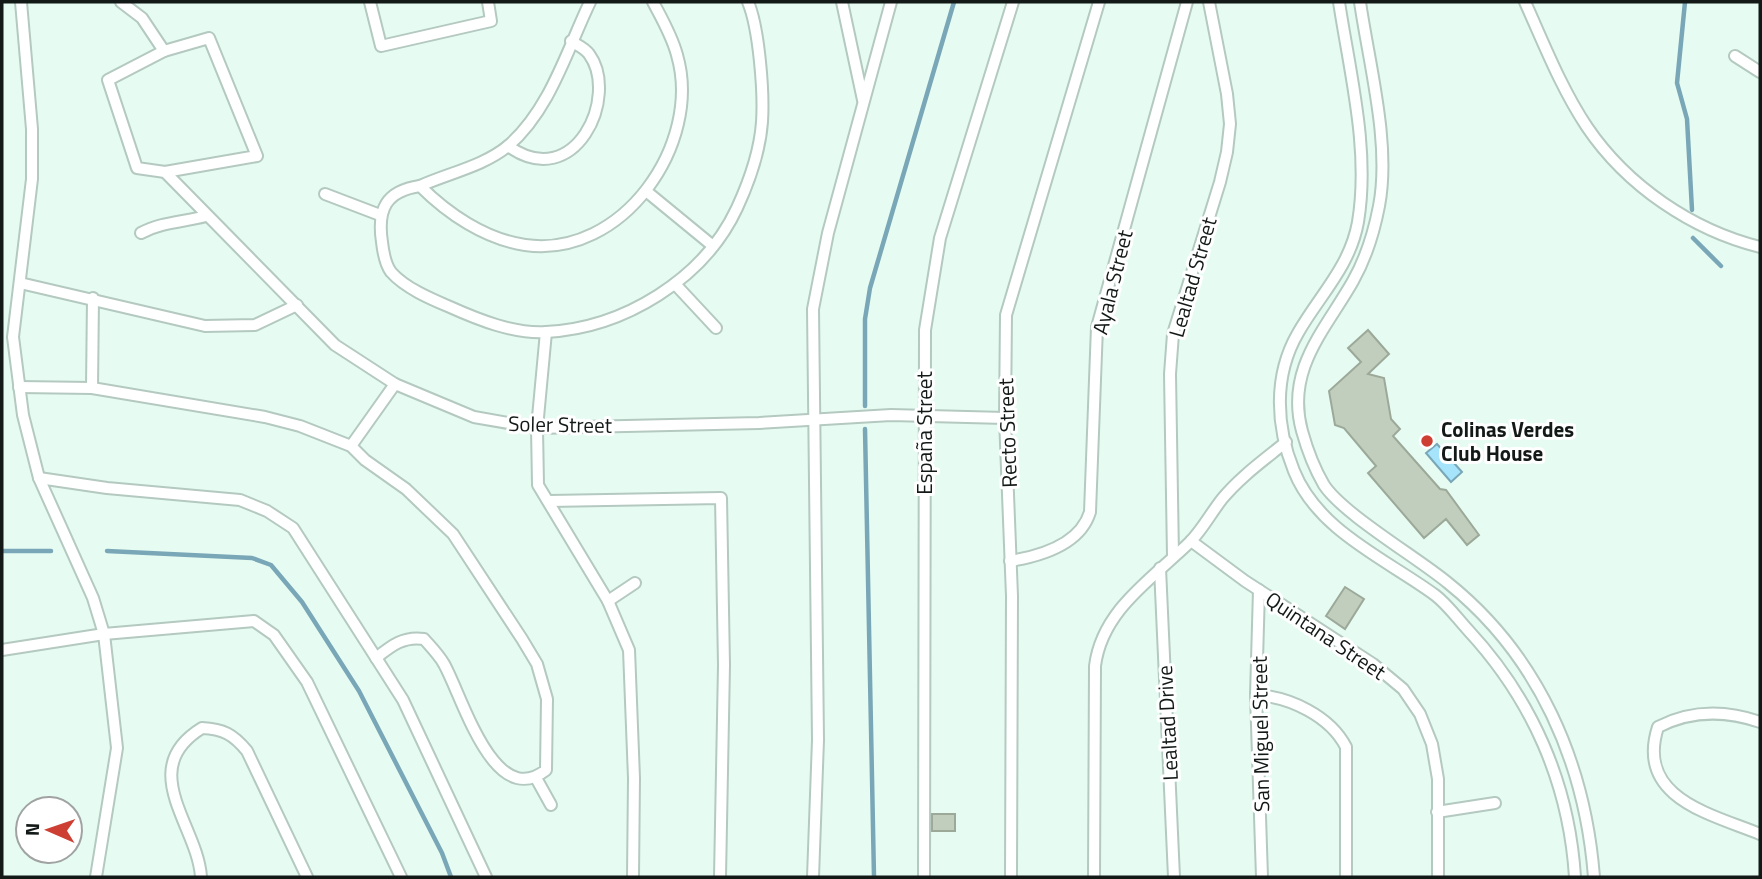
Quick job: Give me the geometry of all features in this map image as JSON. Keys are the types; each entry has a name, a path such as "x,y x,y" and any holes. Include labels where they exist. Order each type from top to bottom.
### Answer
{"street":[{"path":"21,2 31,118 33,179 20,283 7,339 39,478 85,582 104,634 117,748 96,877"},
{"path":"121,2 142,18 164,51"},
{"path":"370,2 381,46 491,22 488,2"},
{"path":"590,2 548,94 531,121 508,146 490,157 389,199 380,215 384,256 391,271 428,297 470,317 546,332 609,319 657,297 675,284 713,246 730,222 748,184 762,122 756,20 748,2"},
{"path":"420,186 459,218 504,241 528,246 573,241 595,234 646,191 672,143 677,124 681,79 678,56 653,2"},
{"path":"842,2 851,34 864,107"},
{"path":"813,877 817,740 813,309 828,233 891,2"},
{"name":"España Street","path":"924,877 925,330 940,238 1013,2"},
{"name":"Recto Street","path":"1011,877 1006,315 1099,2"},
{"name":"Ayala Street","path":"1010,561 1037,557 1066,542 1081,531 1090,512 1097,327 1188,2"},
{"name":"Lealtad Street","path":"1173,556 1170,374 1172,334 1220,182 1230,124 1227,94 1209,2"},
{"path":"1339,2 1362,156 1362,195 1357,227 1348,254 1332,286 1298,332 1288,354 1280,384 1279,411 1286,442 1294,470 1319,513 1438,597 1504,675 1531,720 1556,775 1571,826 1575,877"},
{"path":"1360,2 1379,130 1380,204 1370,242 1353,281 1313,341 1303,370 1299,393 1301,427 1312,461 1325,487 1451,584 1512,647 1561,731 1583,796 1590,830 1594,877"},
{"path":"1525,2 1562,83 1597,141 1642,186 1674,212 1728,239 1760,247"},
{"path":"209,38 257,156 165,172 137,169 108,80 164,51 209,38"},
{"path":"508,146 532,160 554,160 565,155 583,135 594,117 598,86 589,54 571,41"},
{"path":"1735,56 1760,72"},
{"name":"Soler Street","path":"165,172 335,345 395,384 474,418 537,428 924,416 1005,418"},
{"path":"646,191 713,246"},
{"path":"326,194 380,215"},
{"path":"141,233 158,224 182,223 206,216"},
{"path":"20,283 93,298 205,327 255,326 298,305"},
{"path":"675,284 716,328"},
{"path":"92,388 93,298"},
{"path":"546,332 537,428 538,485 608,601 629,650 632,669 633,877"},
{"path":"351,446 395,384"},
{"path":"19,387 92,388 265,417 351,446 365,460 406,489 453,534 532,656 547,699 549,724 546,770 536,778 515,780 496,767 444,663 425,639 412,637 394,643 376,658"},
{"path":"1094,877 1097,645 1105,628 1160,568 1191,541 1223,498 1286,442"},
{"path":"39,478 107,488 240,500 267,511 293,528 403,700 486,877"},
{"path":"548,501 721,498 724,665 720,877"},
{"name":"Quintana Street","path":"1191,541 1259,590 1373,664 1403,689 1420,714 1432,744 1438,779 1438,877"},
{"name":"Lealtad Drive","path":"1160,568 1174,877"},
{"path":"608,601 635,583"},
{"name":"San Miguel Street","path":"1259,590 1256,695 1262,877"},
{"path":"2,650 104,634 254,621 274,635 307,682 401,877"},
{"path":"1256,695 1276,696 1297,704 1341,736 1346,747 1346,877"},
{"path":"1760,722 1737,714 1704,713 1676,718 1658,727 1653,742 1655,762 1665,785 1681,802 1760,834"},
{"path":"201,877 200,863 172,794 173,768 180,746 202,728 222,729 237,739 247,751 307,877"},
{"path":"536,778 551,805"},
{"path":"1437,812 1495,803"}],"water":[{"path":"1437,444 1462,472 1451,482 1426,453"}],"building":[{"name":"Colinas Verdes Club House","path":"1368,330 1389,354 1368,374 1384,378 1391,419 1400,429 1393,436 1440,489 1446,490 1479,535 1467,545 1446,519 1424,538 1368,473 1376,466 1344,428 1335,425 1329,391 1361,362 1348,348"},
{"path":"1345,587 1364,599 1345,629 1326,616"},
{"path":"932,814 955,814 955,831 932,831"}],"waterway":[{"path":"865,406 865,319 870,288 954,2"},
{"path":"1685,2 1677,83 1687,119 1692,210"},
{"path":"1693,238 1721,266"},
{"path":"865,429 874,877"},
{"path":"2,551 51,551"},
{"path":"107,551 252,558 271,565 302,602 359,691 442,853 451,877"}],"place":[{"name":"Colinas Verdes Club House","path":"1427,441"}]}
